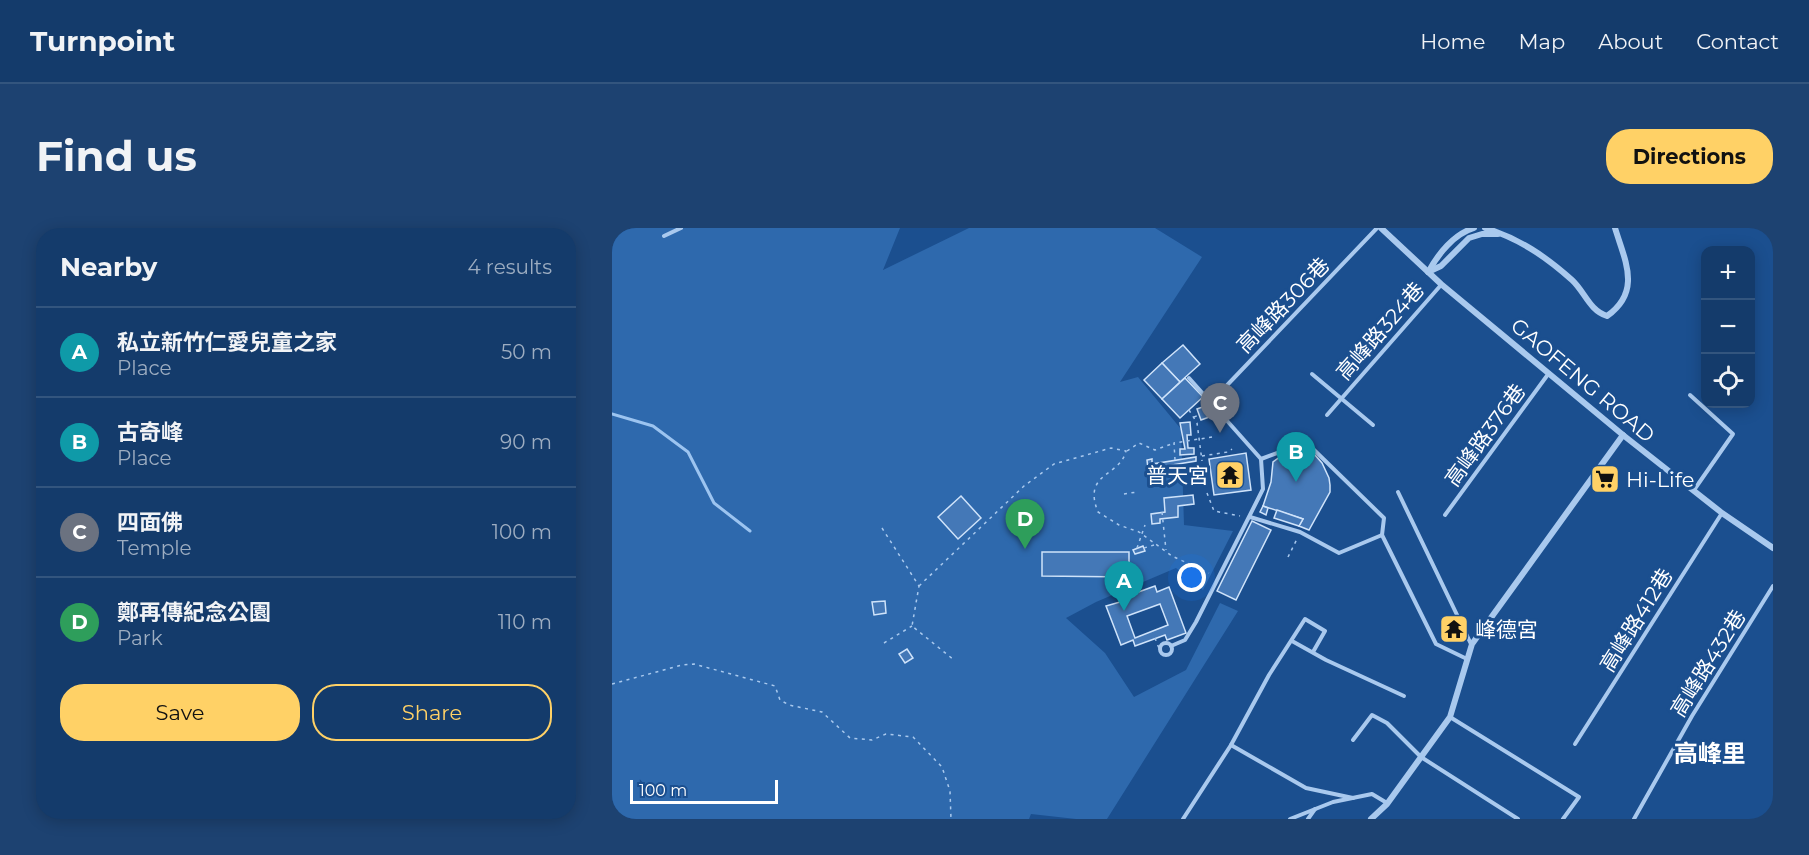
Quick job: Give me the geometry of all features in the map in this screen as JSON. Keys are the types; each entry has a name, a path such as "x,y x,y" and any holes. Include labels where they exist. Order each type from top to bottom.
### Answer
{"street":[{"name":"GAOFENG ROAD","path":"1379,228 1441,284 1623,435 1722,513 1773,548"},
{"path":"1428,272 1436,258 1461,230 1474,228"},
{"path":"1485,228 1507,235 1531,247 1574,282 1596,312 1607,316 1616,310 1623,300 1628,285 1628,271 1614,228"},
{"path":"1428,272 1442,266 1469,238 1482,234 1507,235"},
{"path":"1371,819 1388,804 1450,717 1472,644 1623,435"}],"lane":[{"path":"664,236 681,228"},
{"name":"高峰路306巷","path":"1211,402 1379,228"},
{"name":"高峰路324巷","path":"1327,415 1441,284"},
{"name":"高峰路376巷","path":"1445,515 1550,373"},
{"name":"高峰路324巷","path":"1312,374 1373,425"},
{"path":"1171,646 1171,652 1167,654 1160,651 1163,644 1171,646 1185,640 1263,489 1261,459 1189,378"},
{"path":"1690,396 1733,434 1693,491"},
{"path":"1261,459 1291,448 1311,447 1384,518 1382,535 1436,644 1467,659"},
{"path":"1398,492 1472,644"},
{"name":"高峰路412巷","path":"1575,744 1722,513"},
{"path":"1250,517 1300,532 1339,553 1382,535"},
{"name":"高峰路432巷","path":"1634,819 1692,716 1773,586"},
{"path":"1183,819 1231,745 1269,675 1305,619 1325,631 1313,652"},
{"path":"1292,641 1404,696"},
{"path":"1353,740 1372,715 1388,723 1421,757 1518,819"},
{"path":"1450,717 1579,797 1563,819"},
{"path":"1231,745 1306,788 1353,798"},
{"path":"1290,819 1333,802 1372,794 1388,804"},
{"path":"1308,819 1316,809"}],"path":[{"path":"1189,410 1197,423 1202,461"},
{"path":"1194,417 1199,415"},
{"path":"884,643 912,626 919,586 1024,486 1054,464 1111,448 1126,451 1139,443 1155,450 1174,442 1212,437"},
{"path":"1174,442 1175,460"},
{"path":"1201,456 1228,452 1232,449"},
{"path":"1223,450 1228,452"},
{"path":"1126,451 1124,459 1100,478 1094,495 1098,512 1119,525 1142,534 1166,551 1209,573"},
{"path":"1124,494 1137,492"},
{"path":"1207,494 1214,511 1229,516 1250,517"},
{"path":"1162,512 1166,551"},
{"path":"1137,549 1145,525"},
{"path":"882,528 919,586"},
{"path":"1288,557 1300,532"},
{"path":"1144,549 1156,544"},
{"path":"912,626 954,660"},
{"path":"1155,638 1160,651"},
{"path":"612,684 682,665 694,664 775,686 780,700 789,705 822,712 850,738 872,740 886,734 913,737 942,767 950,791 951,819"}],"shaded area":[{"path":"612,228 900,228 883,270 969,228 1155,228 1202,257 1120,382 1138,377 1181,429 1184,525 1233,531 1203,590 1176,568 1096,602 1066,618 1105,653 1134,697 1186,670 1220,603 1238,611 1107,819 1076,819 1031,814 1029,819 612,819"}],"building":[{"path":"1183,345 1200,364 1180,382 1162,363"},
{"path":"1162,363 1180,382 1162,399 1144,380"},
{"path":"1185,378 1203,397 1180,418 1162,399"},
{"path":"1208,405 1212,416 1201,420 1197,409"},
{"path":"1190,422 1191,435 1187,435 1188,448 1194,448 1194,454 1180,455 1180,449 1185,449 1180,423"},
{"path":"1304,450 1314,454 1322,463 1330,485 1330,492 1309,530 1299,526 1303,519 1263,506 1271,482 1273,462 1288,451"},
{"name":"普天宮","path":"1246,453 1251,490 1214,495 1209,459"},
{"path":"1196,457 1196,461 1148,469 1147,460 1152,459 1152,464"},
{"path":"1193,495 1194,504 1178,506 1178,517 1160,519 1160,523 1152,524 1151,514 1165,512 1164,498"},
{"path":"961,496 981,518 958,539 938,517"},
{"path":"1263,506 1268,508 1266,515 1260,512"},
{"path":"1277,510 1303,519 1299,526 1274,518"},
{"path":"1252,521 1271,530 1236,600 1217,591"},
{"path":"1143,546 1145,551 1135,554 1133,550"},
{"path":"1042,552 1129,552 1129,577 1042,576"},
{"path":"1155,586 1157,592 1169,587 1186,633 1167,640 1165,635 1135,646 1133,640 1121,645 1106,606 1120,602 1119,599","holes":["1160,604 1168,625 1135,638 1127,616"]},
{"path":"885,601 886,613 874,615 872,602"},
{"name":"峰德宮","path":"1449,622 1462,631 1458,636 1445,627"},
{"path":"907,649 913,658 905,663 899,654"}],"waterway":[{"path":"612,414 653,426 688,452 714,503 750,531"}],"place":[{"name":"四面佛","path":"1220,433"},
{"name":"普天宮","path":"1230,475"},
{"name":"Hi-Life","path":"1605,479"},
{"name":"古奇峰","path":"1296,482"},
{"name":"鄭再傳紀念公園","path":"1025,549"},
{"name":"私立新竹仁愛兒童之家","path":"1124,611"},
{"name":"峰德宮","path":"1454,629"}],"district":[{"name":"高峰里","path":"1710,753"}]}
